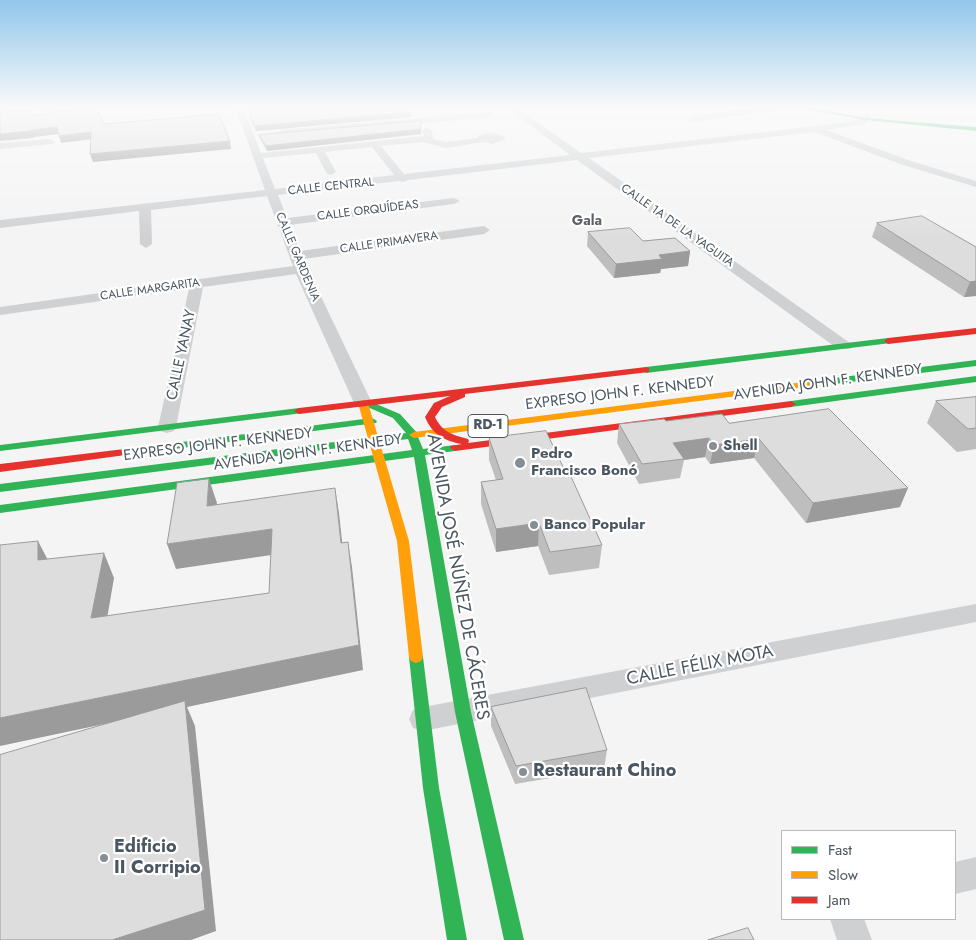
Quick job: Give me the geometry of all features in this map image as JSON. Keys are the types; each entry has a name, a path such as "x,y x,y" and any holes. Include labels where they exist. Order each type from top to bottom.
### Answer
{"main road":[{"path":"0,448 363,402 976,331"},
{"name":"EXPRESO JOHN F. KENNEDY","path":"0,488 976,363"},
{"name":"AVENIDA JOHN F. KENNEDY","path":"0,509 976,379"},
{"path":"482,389 440,403 432,411 430,417 432,424 444,437 458,440 509,441"},
{"path":"363,402 403,541 431,788 457,940"},
{"name":"AVENIDA JOSÉ NÚÑEZ DE CÁCERES","path":"363,402 399,414 412,428 419,454 463,712 514,940"},
{"name":"EXPRESO JOHN F. KENNEDY","path":"0,468 451,411"},
{"path":"276,473 320,460 334,452 342,437 338,421 318,416 282,413"}],"street":[{"name":"CALLE GARDENIA","path":"257,151 270,194 298,263 363,402"},
{"path":"257,156 309,151"},
{"path":"319,151 331,172"},
{"path":"380,151 403,179"},
{"name":"CALLE 1A DE LA YAGUITA","path":"572,151 844,346"},
{"name":"CALLE CENTRAL","path":"0,224 640,151"},
{"path":"875,151 976,184"},
{"name":"CALLE ORQUÍDEAS","path":"281,222 454,201"},
{"path":"145,208 146,244"},
{"name":"CALLE PRIMAVERA","path":"298,263 484,230"},
{"name":"CALLE MARGARITA","path":"0,311 197,283 298,263"},
{"name":"CALLE YANAY","path":"167,427 197,283"},
{"name":"CALLE FÉLIX MOTA","path":"423,720 976,613"},
{"path":"956,878 976,873"}],"building":[{"path":"90,151 124,151 90,154"},
{"path":"922,216 976,247 976,281 970,282 877,223"},
{"path":"630,228 643,241 675,238 690,251 659,255 662,259 616,264 588,232"},
{"path":"976,397 976,428 968,429 936,401"},
{"path":"829,409 908,488 813,503 759,439 714,445 709,438 673,443 684,459 642,464 619,424 664,419 666,421 722,414 729,423"},
{"path":"546,431 565,471 568,470 602,545 550,552 539,523 496,529 481,482 503,479 489,438"},
{"path":"209,479 207,506 335,488 341,543 348,542 359,645 0,718 0,545 38,541 38,560 104,553 91,618 269,593 272,529 167,544 177,483"},
{"path":"586,688 607,750 516,766 491,707"},
{"name":"Edificio II Corripio","path":"185,701 205,910 112,940 0,940 0,755"},
{"path":"748,928 754,940 708,940"}],"traffic: fast":[{"path":"646,370 888,341"},
{"path":"827,382 976,363"},
{"path":"791,404 976,379"},
{"path":"369,404 389,412 402,421 411,434 419,454 463,712 514,940"},
{"path":"0,448 299,411"},
{"path":"166,447 372,421"},
{"path":"0,488 414,435"},
{"path":"0,509 455,448"},
{"path":"416,657 431,788 457,940"}],"traffic: slow":[{"path":"414,435 827,382"},
{"path":"363,403 403,541 416,657"}],"traffic: jam":[{"path":"888,341 976,331"},
{"path":"299,411 646,370"},
{"path":"461,395 438,405 430,417 435,427 447,437 464,441"},
{"path":"455,448 791,404"},
{"path":"0,468 166,447"}],"place":[{"name":"Shell","path":"713,446"},
{"name":"Pedro Francisco Bonó","path":"520,463"},
{"name":"Banco Popular","path":"534,525"},
{"name":"Restaurant Chino","path":"523,772"},
{"name":"Edificio II Corripio","path":"104,858"}],"district":[{"name":"Gala","path":"587,222"}]}
